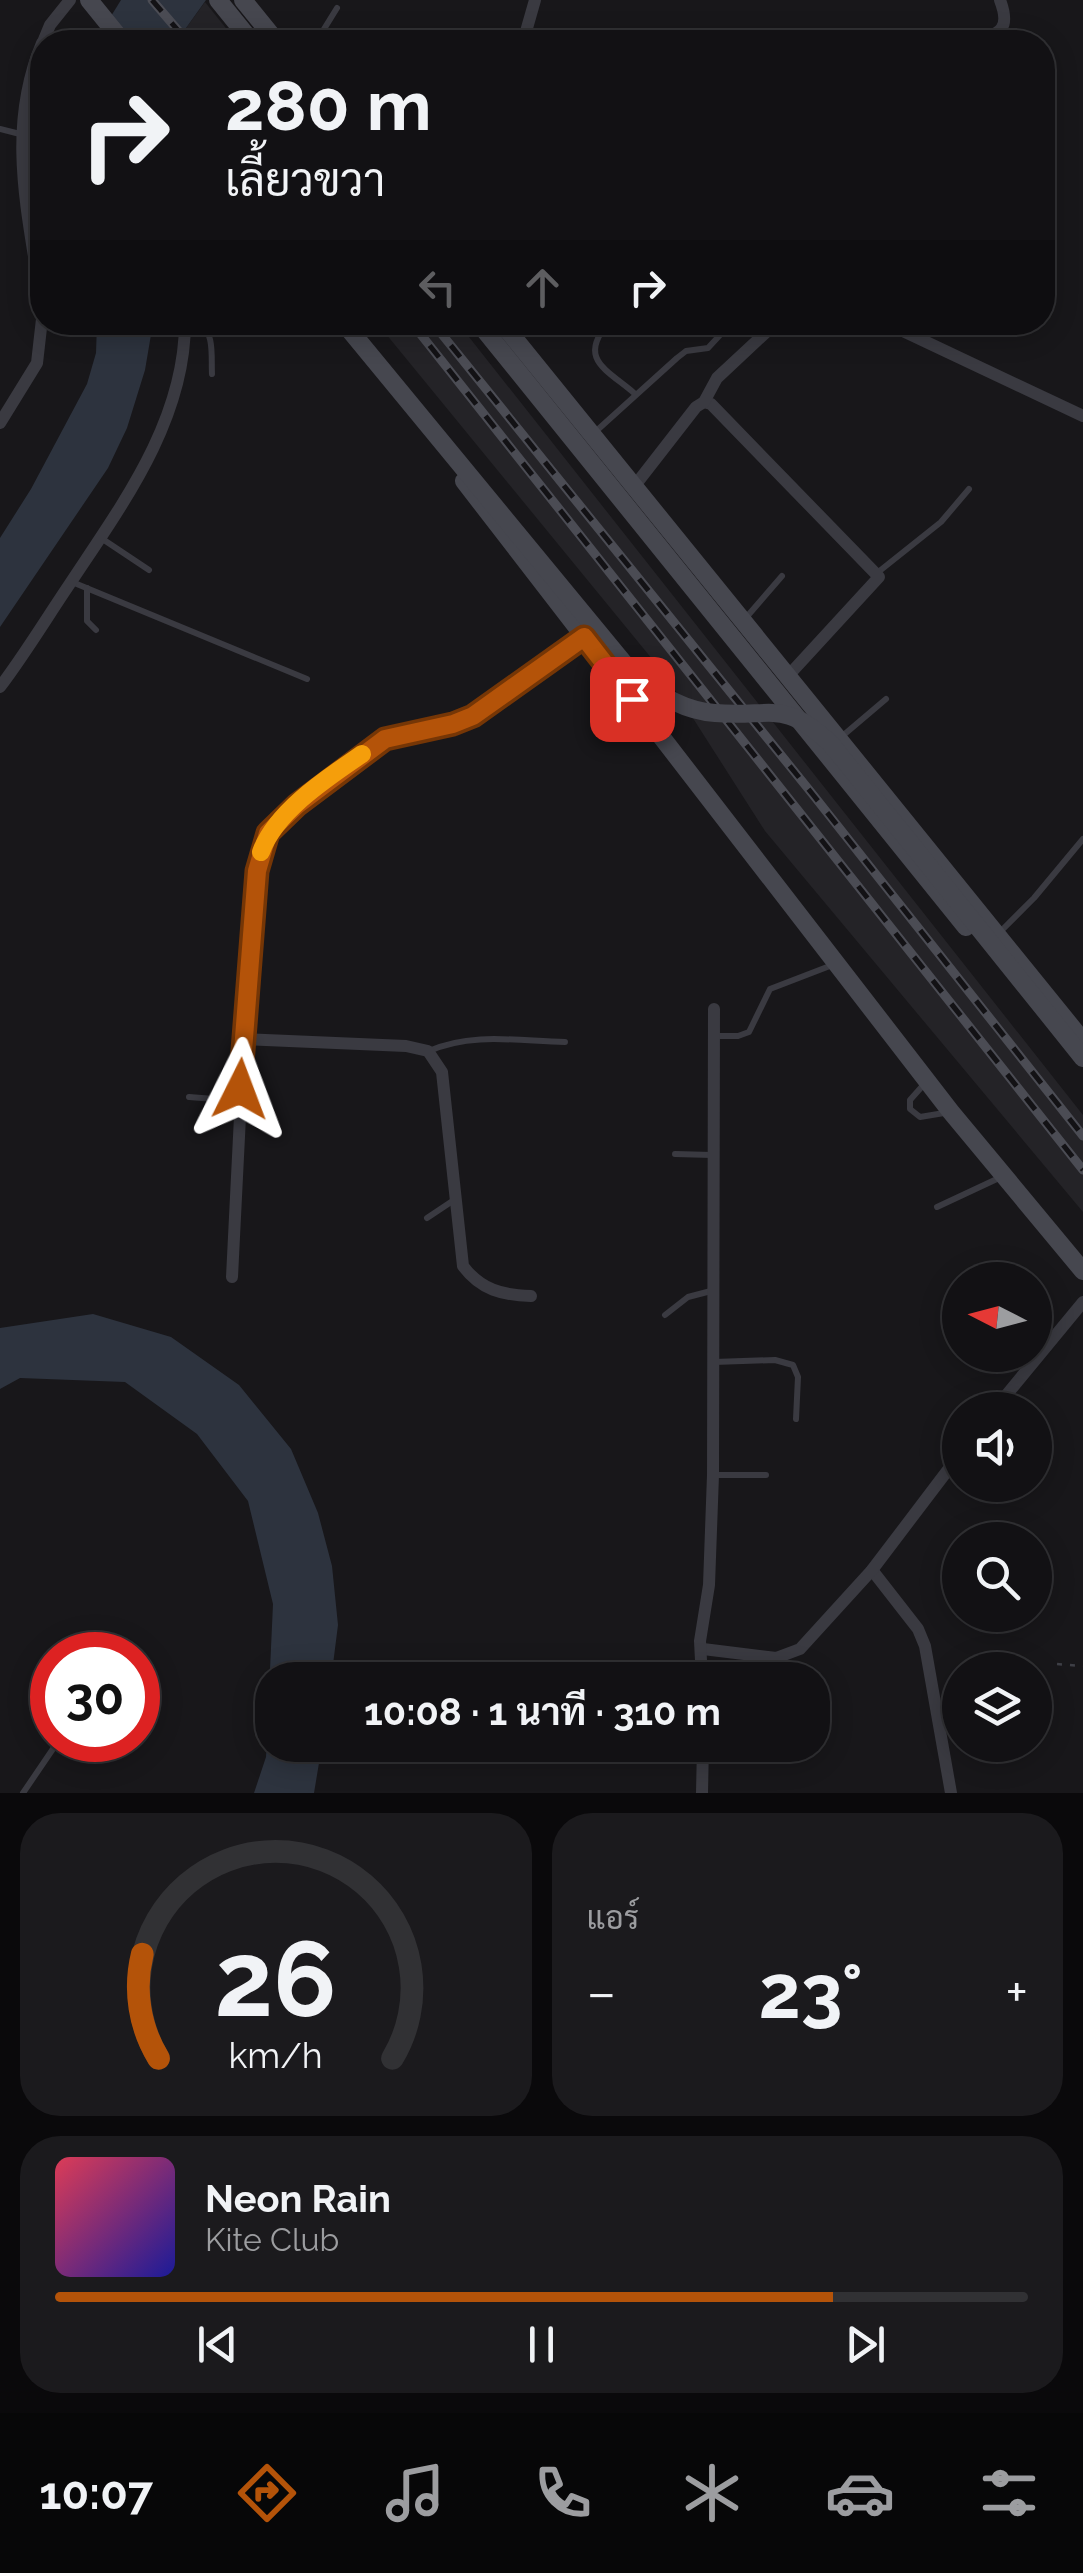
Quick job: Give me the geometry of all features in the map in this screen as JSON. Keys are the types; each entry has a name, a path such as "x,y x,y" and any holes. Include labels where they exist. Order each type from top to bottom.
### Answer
{"street":[{"path":"48,30 70,0"},
{"path":"218,0 242,30"},
{"path":"526,30 535,0"},
{"path":"1000,0 1006,14 1000,30"},
{"path":"246,1 268,30"},
{"path":"91,3 113,30"},
{"path":"30,79 20,134 30,226"},
{"path":"0,424 37,362 40,335"},
{"path":"0,687 101,538 146,462 165,423 183,335"},
{"path":"352,335 951,1112 1083,1271"},
{"path":"353,335 637,679 674,704 714,714 772,710 809,722 831,744 1083,1058"},
{"path":"490,335 584,441 1083,1071"},
{"path":"510,335 584,441 633,488 1083,1041"},
{"path":"633,488 704,402 716,378 763,335"},
{"path":"911,335 1083,416"},
{"path":"704,402 711,404 879,577 788,676"},
{"path":"232,1277 243,1039 257,871 268,833 309,795 385,739 473,716 584,637"},
{"path":"702,1662 700,1640 709,1585 713,1474 714,1009"},
{"path":"243,1039 406,1046 428,1051 436,1059 446,1088 463,1266 470,1276 502,1295 531,1296"},
{"path":"1009,1392 1083,1302"},
{"path":"702,1649 776,1658 800,1649 872,1570 942,1478"},
{"path":"872,1570 918,1629 926,1646 951,1793"},
{"path":"702,1793 703,1762"}],"lane":[{"path":"323,30 337,8"},
{"path":"0,129 20,134"},
{"path":"210,335 212,374"},
{"path":"598,335 592,349 596,360 634,393"},
{"path":"584,441 686,351 708,348 721,335"},
{"path":"877,573 941,522 969,489"},
{"path":"101,538 148,570"},
{"path":"743,621 782,576"},
{"path":"71,581 307,680"},
{"path":"86,588 87,620 96,630"},
{"path":"839,738 886,699"},
{"path":"997,935 1083,839"},
{"path":"714,1036 749,1032 770,989 837,963"},
{"path":"428,1051 472,1038 565,1042"},
{"path":"927,1080 910,1100 910,1109 920,1117 951,1112"},
{"path":"190,1097 240,1100"},
{"path":"675,1154 713,1155"},
{"path":"937,1207 1002,1177"},
{"path":"427,1218 454,1200"},
{"path":"665,1315 688,1297 713,1290"},
{"path":"712,1362 775,1360 794,1365 798,1376 796,1419"},
{"path":"713,1474 766,1475"},
{"path":"23,1793 45,1762"}],"path":[{"path":"1057,1664 1083,1666"}],"shaded area":[{"path":"121,0 206,0 185,30 102,30"},
{"path":"205,2 227,30 185,30"},
{"path":"97,335 151,335 127,428 108,468 0,627 0,538 87,384"},
{"path":"387,335 467,335 1083,1115 1083,1212 765,831 666,676"},
{"path":"93,1314 171,1337 239,1385 291,1449 318,1513 332,1566 338,1625 333,1662 270,1662 273,1604 248,1501 197,1434 125,1382 20,1378 0,1389 0,1328"},
{"path":"264,1762 319,1762 314,1793 254,1793"}],"railway":[{"path":"152,0 178,30"},
{"path":"421,335 1083,1170"},
{"path":"442,335 1083,1136"}],"slow traffic":[{"path":"261,852 268,833 362,754"}],"route":[{"path":"240,1089 257,871 268,833 346,765 385,739 473,716 584,637 632,699"}]}
